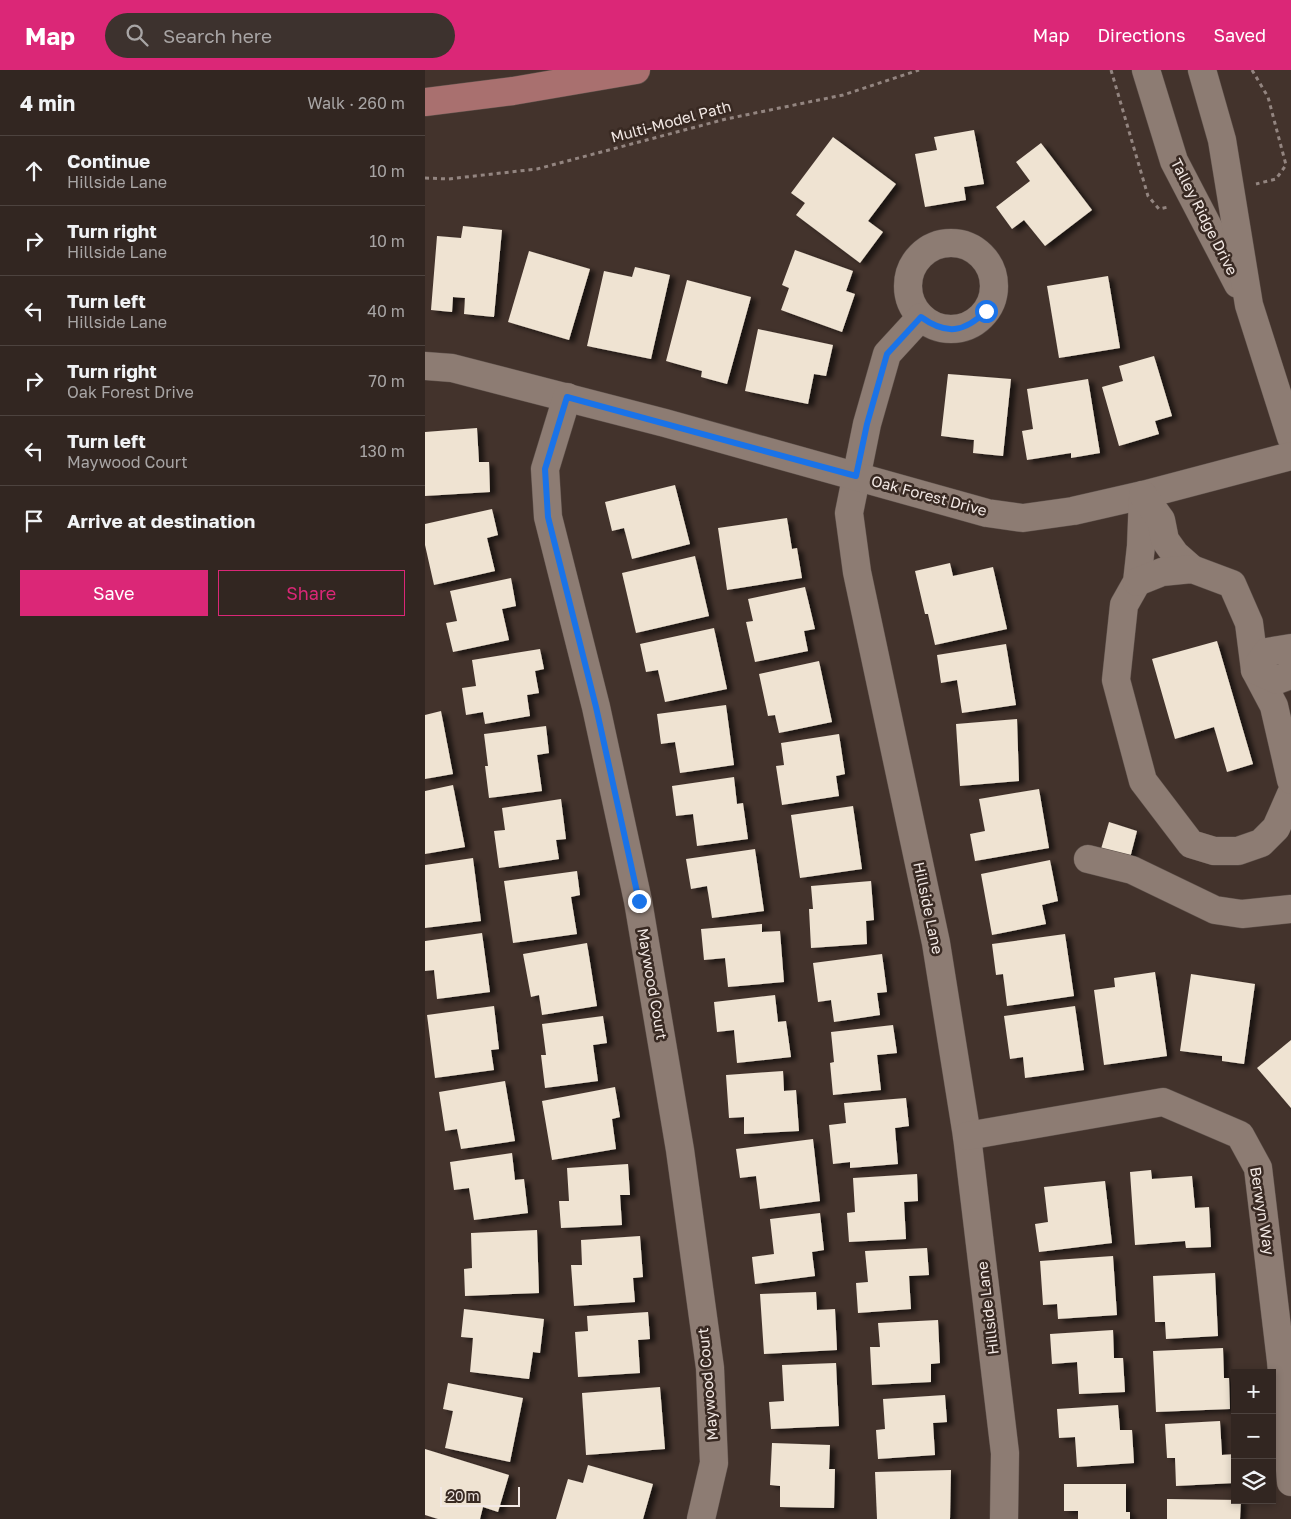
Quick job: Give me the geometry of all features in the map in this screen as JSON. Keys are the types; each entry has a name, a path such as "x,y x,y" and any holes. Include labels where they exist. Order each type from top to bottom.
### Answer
{"main road":[{"path":"425,102 513,92 636,70"}],"street":[{"name":"Talley Ridge Drive","path":"1146,70 1174,161 1249,305"},
{"name":"Talley Ridge Drive","path":"1202,70 1222,140 1249,305 1291,437"},
{"name":"Hillside Lane","path":"921,317 887,354 867,424 849,512 857,572 936,943 967,1136 1005,1453 1003,1519"},
{"name":"Oak Forest Drive","path":"425,366 452,368 567,397 987,513 1023,518 1073,510 1143,495 1291,456"},
{"name":"Maywood Court","path":"567,397 545,469 548,517 596,707 639,901 680,1150 709,1368 714,1463 701,1519"},
{"path":"1143,495 1161,520 1165,540 1175,554 1193,569 1231,584 1249,623 1255,670 1274,706 1291,780"},
{"path":"1143,495 1137,582 1123,605 1116,680 1143,781 1191,844 1214,851 1238,851 1261,843 1276,828 1291,794"},
{"path":"1137,582 1162,572 1193,569"},
{"path":"1255,670 1267,652 1291,648"},
{"path":"1255,670 1277,680 1291,675"},
{"path":"1088,860 1132,870 1215,910 1242,914 1291,910"},
{"name":"Berwyn Way","path":"967,1136 1163,1102 1240,1135 1258,1168 1281,1361 1291,1482"}],"path":[{"name":"Multi-Model Path","path":"425,178 448,179 537,169 726,119 843,95 919,70"}],"building":[{"path":"974,130 984,184 964,187 966,200 925,207 915,154 937,150 934,137"},
{"path":"833,137 896,184 868,221 883,232 860,263 796,215 805,203 791,193"},
{"path":"1041,143 1092,210 1045,246 1024,220 1012,229 996,207 1030,181 1016,162"},
{"path":"463,226 502,230 494,317 464,314 465,298 453,297 452,312 431,310 437,236 461,238"},
{"path":"795,250 853,271 846,291 855,294 842,332 781,310 789,288 782,285"},
{"path":"529,251 590,269 569,340 508,322"},
{"path":"635,267 670,275 651,359 587,346 604,271 632,277"},
{"path":"1108,276 1120,348 1059,358 1047,286"},
{"path":"687,280 751,297 727,384 701,377 702,371 666,361"},
{"path":"758,329 833,345 826,376 814,374 808,404 745,391"},
{"path":"1154,356 1172,416 1155,421 1159,434 1119,446 1102,387 1123,381 1119,366"},
{"path":"948,374 1011,379 1003,456 973,453 974,440 941,436"},
{"path":"1088,379 1100,453 1071,458 1071,453 1027,460 1022,431 1033,429 1027,389"},
{"path":"477,428 479,462 489,462 490,492 425,496 425,432"},
{"path":"675,485 690,544 632,559 624,528 612,531 605,502"},
{"path":"492,509 498,535 487,538 495,571 434,585 425,545 425,524"},
{"path":"787,518 792,549 797,548 802,578 727,590 718,528"},
{"path":"695,556 709,616 636,633 622,573"},
{"path":"950,563 953,576 993,567 1007,629 935,645 928,614 925,614 915,571"},
{"path":"511,578 516,606 502,609 509,640 453,652 446,623 457,621 450,591"},
{"path":"805,587 815,629 804,631 808,651 755,662 746,622 753,621 748,599"},
{"path":"714,628 727,689 665,702 658,670 646,672 640,644"},
{"path":"1217,641 1253,764 1227,772 1214,727 1175,739 1152,659"},
{"path":"1006,644 1016,705 962,713 957,680 941,683 937,655"},
{"path":"540,649 544,669 535,671 539,693 527,695 530,716 485,724 483,712 466,715 462,688 476,686 472,660"},
{"path":"819,661 832,722 779,733 775,715 768,716 759,674"},
{"path":"726,705 734,765 680,773 675,742 661,744 657,714"},
{"path":"441,711 453,774 425,779 425,715"},
{"path":"1017,719 1019,781 960,786 956,724"},
{"path":"546,726 549,753 537,755 542,791 489,798 484,734"},
{"path":"839,734 845,774 836,776 839,796 782,805 776,766 784,765 781,743"},
{"path":"734,777 737,804 743,803 748,839 697,846 693,814 676,816 672,786"},
{"path":"453,785 465,847 425,854 425,791"},
{"path":"1039,789 1049,848 975,861 970,834 985,831 979,799"},
{"path":"561,799 566,839 556,840 559,859 499,868 494,831 505,830 502,808"},
{"path":"853,806 862,869 800,878 791,815"},
{"path":"1109,822 1137,831 1130,858 1101,849"},
{"path":"755,849 764,911 712,918 707,886 691,889 686,859"},
{"path":"473,858 481,921 425,928 425,865"},
{"path":"1050,860 1058,901 1042,905 1046,924 992,935 981,874"},
{"path":"577,871 580,895 571,897 577,934 513,943 504,881"},
{"path":"871,881 874,920 866,921 867,944 811,948 809,909 813,909 811,886"},
{"path":"762,924 762,932 780,931 784,982 728,987 725,958 704,960 701,929"},
{"path":"482,933 490,992 437,999 434,970 425,971 425,941"},
{"path":"1065,934 1074,996 1007,1006 1003,974 996,975 992,944"},
{"path":"587,943 597,1006 542,1015 539,995 531,997 523,954"},
{"path":"882,954 887,992 877,993 880,1015 834,1022 831,1000 818,1002 813,963"},
{"path":"1155,972 1167,1056 1104,1065 1094,990 1115,987 1114,978"},
{"path":"1191,974 1255,984 1244,1064 1222,1061 1222,1056 1180,1051"},
{"path":"775,995 778,1022 786,1021 791,1057 737,1063 734,1030 717,1032 714,1002"},
{"path":"494,1006 499,1049 491,1050 494,1070 435,1078 427,1015"},
{"path":"1075,1006 1084,1070 1025,1078 1023,1057 1010,1059 1004,1016"},
{"path":"603,1016 607,1043 593,1045 598,1081 545,1088 541,1055 546,1055 542,1024"},
{"path":"893,1025 897,1053 877,1055 881,1090 833,1095 830,1063 834,1062 831,1032"},
{"path":"1291,1040 1291,1108 1257,1068"},
{"path":"783,1071 784,1091 796,1090 799,1131 744,1134 744,1117 729,1118 726,1075"},
{"path":"505,1081 515,1141 461,1149 457,1129 445,1131 439,1092"},
{"path":"615,1087 620,1117 612,1119 616,1149 552,1160 542,1101"},
{"path":"906,1098 909,1126 895,1128 898,1164 850,1168 850,1162 833,1164 829,1125 846,1123 844,1103"},
{"path":"813,1139 820,1201 760,1209 756,1176 740,1178 736,1149"},
{"path":"512,1153 515,1180 524,1179 528,1213 474,1220 469,1188 454,1190 450,1162"},
{"path":"628,1164 630,1195 620,1195 622,1225 561,1228 559,1201 569,1201 567,1168"},
{"path":"1151,1170 1152,1179 1192,1176 1195,1208 1209,1207 1211,1247 1186,1248 1185,1241 1135,1245 1130,1172"},
{"path":"917,1174 918,1201 904,1202 906,1239 849,1242 847,1213 855,1212 853,1178"},
{"path":"1105,1181 1112,1243 1039,1252 1035,1224 1048,1222 1044,1187"},
{"path":"820,1213 824,1250 812,1252 815,1276 755,1284 752,1257 774,1254 770,1219"},
{"path":"537,1230 539,1293 465,1296 464,1269 472,1268 471,1233"},
{"path":"640,1236 643,1277 633,1278 635,1302 574,1306 571,1265 582,1265 581,1240"},
{"path":"927,1248 929,1275 909,1276 911,1309 858,1313 856,1283 868,1282 865,1251"},
{"path":"1113,1256 1117,1315 1058,1319 1057,1304 1043,1305 1040,1261"},
{"path":"1215,1273 1218,1336 1166,1339 1165,1322 1155,1322 1153,1276"},
{"path":"816,1292 817,1310 835,1309 837,1350 764,1354 760,1294"},
{"path":"464,1309 544,1319 540,1353 533,1352 529,1379 470,1372 473,1338 461,1337"},
{"path":"648,1312 650,1339 638,1340 640,1373 578,1377 575,1332 588,1331 587,1316"},
{"path":"938,1320 940,1363 931,1364 931,1382 872,1385 870,1347 880,1347 878,1323"},
{"path":"1113,1330 1114,1358 1123,1358 1125,1392 1079,1394 1077,1362 1052,1364 1050,1334"},
{"path":"1223,1348 1224,1378 1229,1378 1230,1409 1156,1412 1153,1351"},
{"path":"836,1363 839,1426 771,1429 769,1402 784,1401 782,1365"},
{"path":"448,1383 523,1398 510,1462 445,1448 453,1411 443,1409"},
{"path":"660,1387 665,1449 586,1455 582,1393"},
{"path":"945,1395 947,1422 933,1423 935,1455 878,1459 876,1430 885,1429 883,1399"},
{"path":"1118,1405 1120,1430 1132,1430 1134,1463 1077,1467 1075,1437 1059,1438 1057,1409"},
{"path":"1220,1421 1222,1455 1231,1454 1231,1483 1176,1486 1175,1458 1167,1458 1165,1424"},
{"path":"772,1443 830,1445 829,1469 835,1469 834,1508 780,1507 780,1486 770,1485"},
{"path":"425,1449 509,1475 498,1512 483,1507 480,1519 438,1519 425,1515"},
{"path":"588,1465 653,1484 643,1519 556,1519 568,1479 583,1483"},
{"path":"951,1470 950,1519 877,1519 875,1472"},
{"path":"1064,1484 1126,1484 1126,1512 1130,1512 1130,1519 1078,1519 1078,1511 1064,1511"},
{"path":"1167,1499 1231,1500 1231,1504 1241,1504 1240,1519 1167,1519"}],"route":[{"path":"639,901 596,707 548,517 545,469 567,397 856,476 867,424 887,354 921,317 933,326 947,329 962,328 975,322 986,311"}]}
